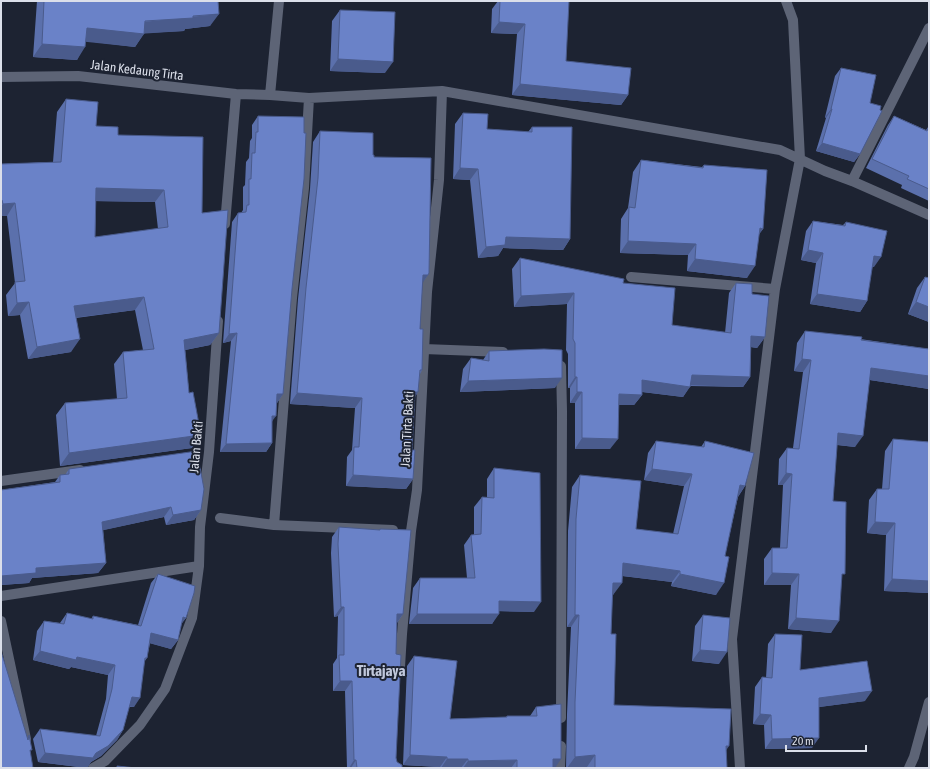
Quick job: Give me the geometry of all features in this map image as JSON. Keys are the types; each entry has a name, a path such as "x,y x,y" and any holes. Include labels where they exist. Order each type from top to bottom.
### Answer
{"street":[{"path":"270,95 279,1"},
{"path":"740,768 732,638 775,289 800,159 793,20 786,1"},
{"path":"852,181 929,28"},
{"name":"Jalan Kedaung Tirta","path":"1,77 78,76 236,94 309,98 442,91 780,150 929,215"},
{"name":"Jalan Tirta Bakti","path":"400,674 411,531 418,490 427,292 440,180 442,91"},
{"path":"224,237 236,94"},
{"path":"274,525 292,298 304,188 309,98"},
{"path":"631,277 775,289"},
{"name":"Jalan Bakti","path":"93,768 105,761 140,725 165,689 192,618 199,566 205,452 218,314"},
{"path":"424,349 515,352"},
{"path":"560,354 562,411 560,768"},
{"path":"1,480 86,469"},
{"path":"220,518 274,525 411,531"},
{"path":"1,596 199,566"},
{"path":"1,621 28,746"},
{"path":"909,768 914,756 929,702"}],"building":[{"path":"44,1 218,1 219,14 193,16 193,18 145,21 144,34 87,28 85,47 42,44"},
{"path":"500,1 569,1 566,61 631,68 628,95 520,84 525,24 499,22"},
{"path":"340,10 395,12 393,62 338,59"},
{"path":"841,68 876,75 870,103 881,106 880,110 882,111 860,154 822,143 832,109"},
{"path":"66,99 98,102 96,126 118,127 118,135 203,137 202,213 228,210 219,333 184,340 189,393 193,392 201,435 69,453 65,403 127,398 123,352 154,349 144,297 74,306 80,339 37,347 29,302 17,303 15,282 25,281 15,203 3,204 1,200 1,164 61,162","holes":["96,188 164,190 168,227 95,237"]},
{"path":"463,113 488,114 487,129 532,132 532,127 572,127 570,239 506,237 505,245 486,247 478,169 460,168"},
{"path":"258,116 304,117 304,133 306,133 304,179 292,289 283,394 277,394 276,416 272,416 272,443 226,444 237,333 229,334 238,213 246,212 247,205 249,205 249,179 251,179 252,153 255,153 256,132 258,132"},
{"path":"894,116 927,131 929,126 929,189 907,179 909,176 872,159"},
{"path":"320,131 373,133 374,157 431,158 429,273 428,275 423,275 420,329 423,329 422,370 420,370 418,392 415,392 412,450 415,450 413,479 353,475 354,447 359,447 362,398 297,393 306,288 318,178"},
{"path":"641,160 703,168 704,165 767,170 763,229 760,228 755,266 695,259 696,244 628,241 629,207 635,208"},
{"path":"813,221 845,226 846,222 887,231 881,257 874,256 867,301 817,294 823,253 808,250"},
{"path":"520,258 624,279 623,283 675,288 672,325 731,333 736,283 752,284 752,294 769,296 765,337 751,336 750,377 692,375 690,387 642,380 642,395 619,394 618,439 582,438 582,392 577,392 577,377 575,377 575,343 573,339 574,293 521,296"},
{"path":"925,277 929,278 929,307 916,302"},
{"path":"805,331 862,337 861,340 929,349 929,376 871,368 863,436 838,433 833,501 846,502 845,574 842,574 839,621 796,618 799,574 772,573 772,548 787,548 792,474 786,473 787,448 799,449 811,360 802,359"},
{"path":"544,349 562,350 562,378 468,381 471,358 489,361 489,351"},
{"path":"893,439 929,442 929,581 892,579 895,523 875,522 877,489 889,489"},
{"path":"656,441 704,447 705,441 754,453 745,486 740,485 725,556 729,557 724,583 680,574 680,571 623,563 622,583 613,583 611,634 616,634 614,705 731,709 729,746 726,746 727,768 595,768 595,755 575,757 575,702 579,615 575,615 576,519 580,475 641,481 636,529 678,534 692,474 652,469"},
{"path":"197,451 204,489 201,510 173,515 171,507 102,522 106,563 36,568 36,573 1,576 1,490 60,482 60,475 69,474 69,469"},
{"path":"494,468 540,473 541,602 499,601 499,614 417,614 420,578 475,578 471,535 481,534 482,497 494,498"},
{"path":"339,527 380,530 411,530 403,614 397,614 396,654 401,655 396,758 397,762 402,765 402,768 357,768 356,760 354,760 352,681 340,681 339,655 344,655 344,607 341,607 338,544"},
{"path":"158,574 195,586 194,593 186,618 183,617 178,640 151,633 147,658 145,658 140,698 132,697 123,730 108,746 96,753 93,758 45,753 40,729 100,736 112,689 115,665 77,657 76,660 40,651 44,621 64,624 67,613 93,619 93,616 141,626"},
{"path":"703,615 730,618 727,652 700,650"},
{"path":"775,634 802,635 800,670 867,661 872,691 819,698 819,738 772,739 771,715 760,714 762,677 772,678"},
{"path":"1,651 28,740 29,735 33,768 1,768"},
{"path":"414,656 457,661 450,719 537,716 536,707 561,704 561,759 553,759 553,768 517,768 517,760 468,761 468,759 447,759 447,757 410,755"},
{"path":"117,766 136,768 117,768"}],"district":[{"name":"Tirtajaya","path":"381,670"}]}
